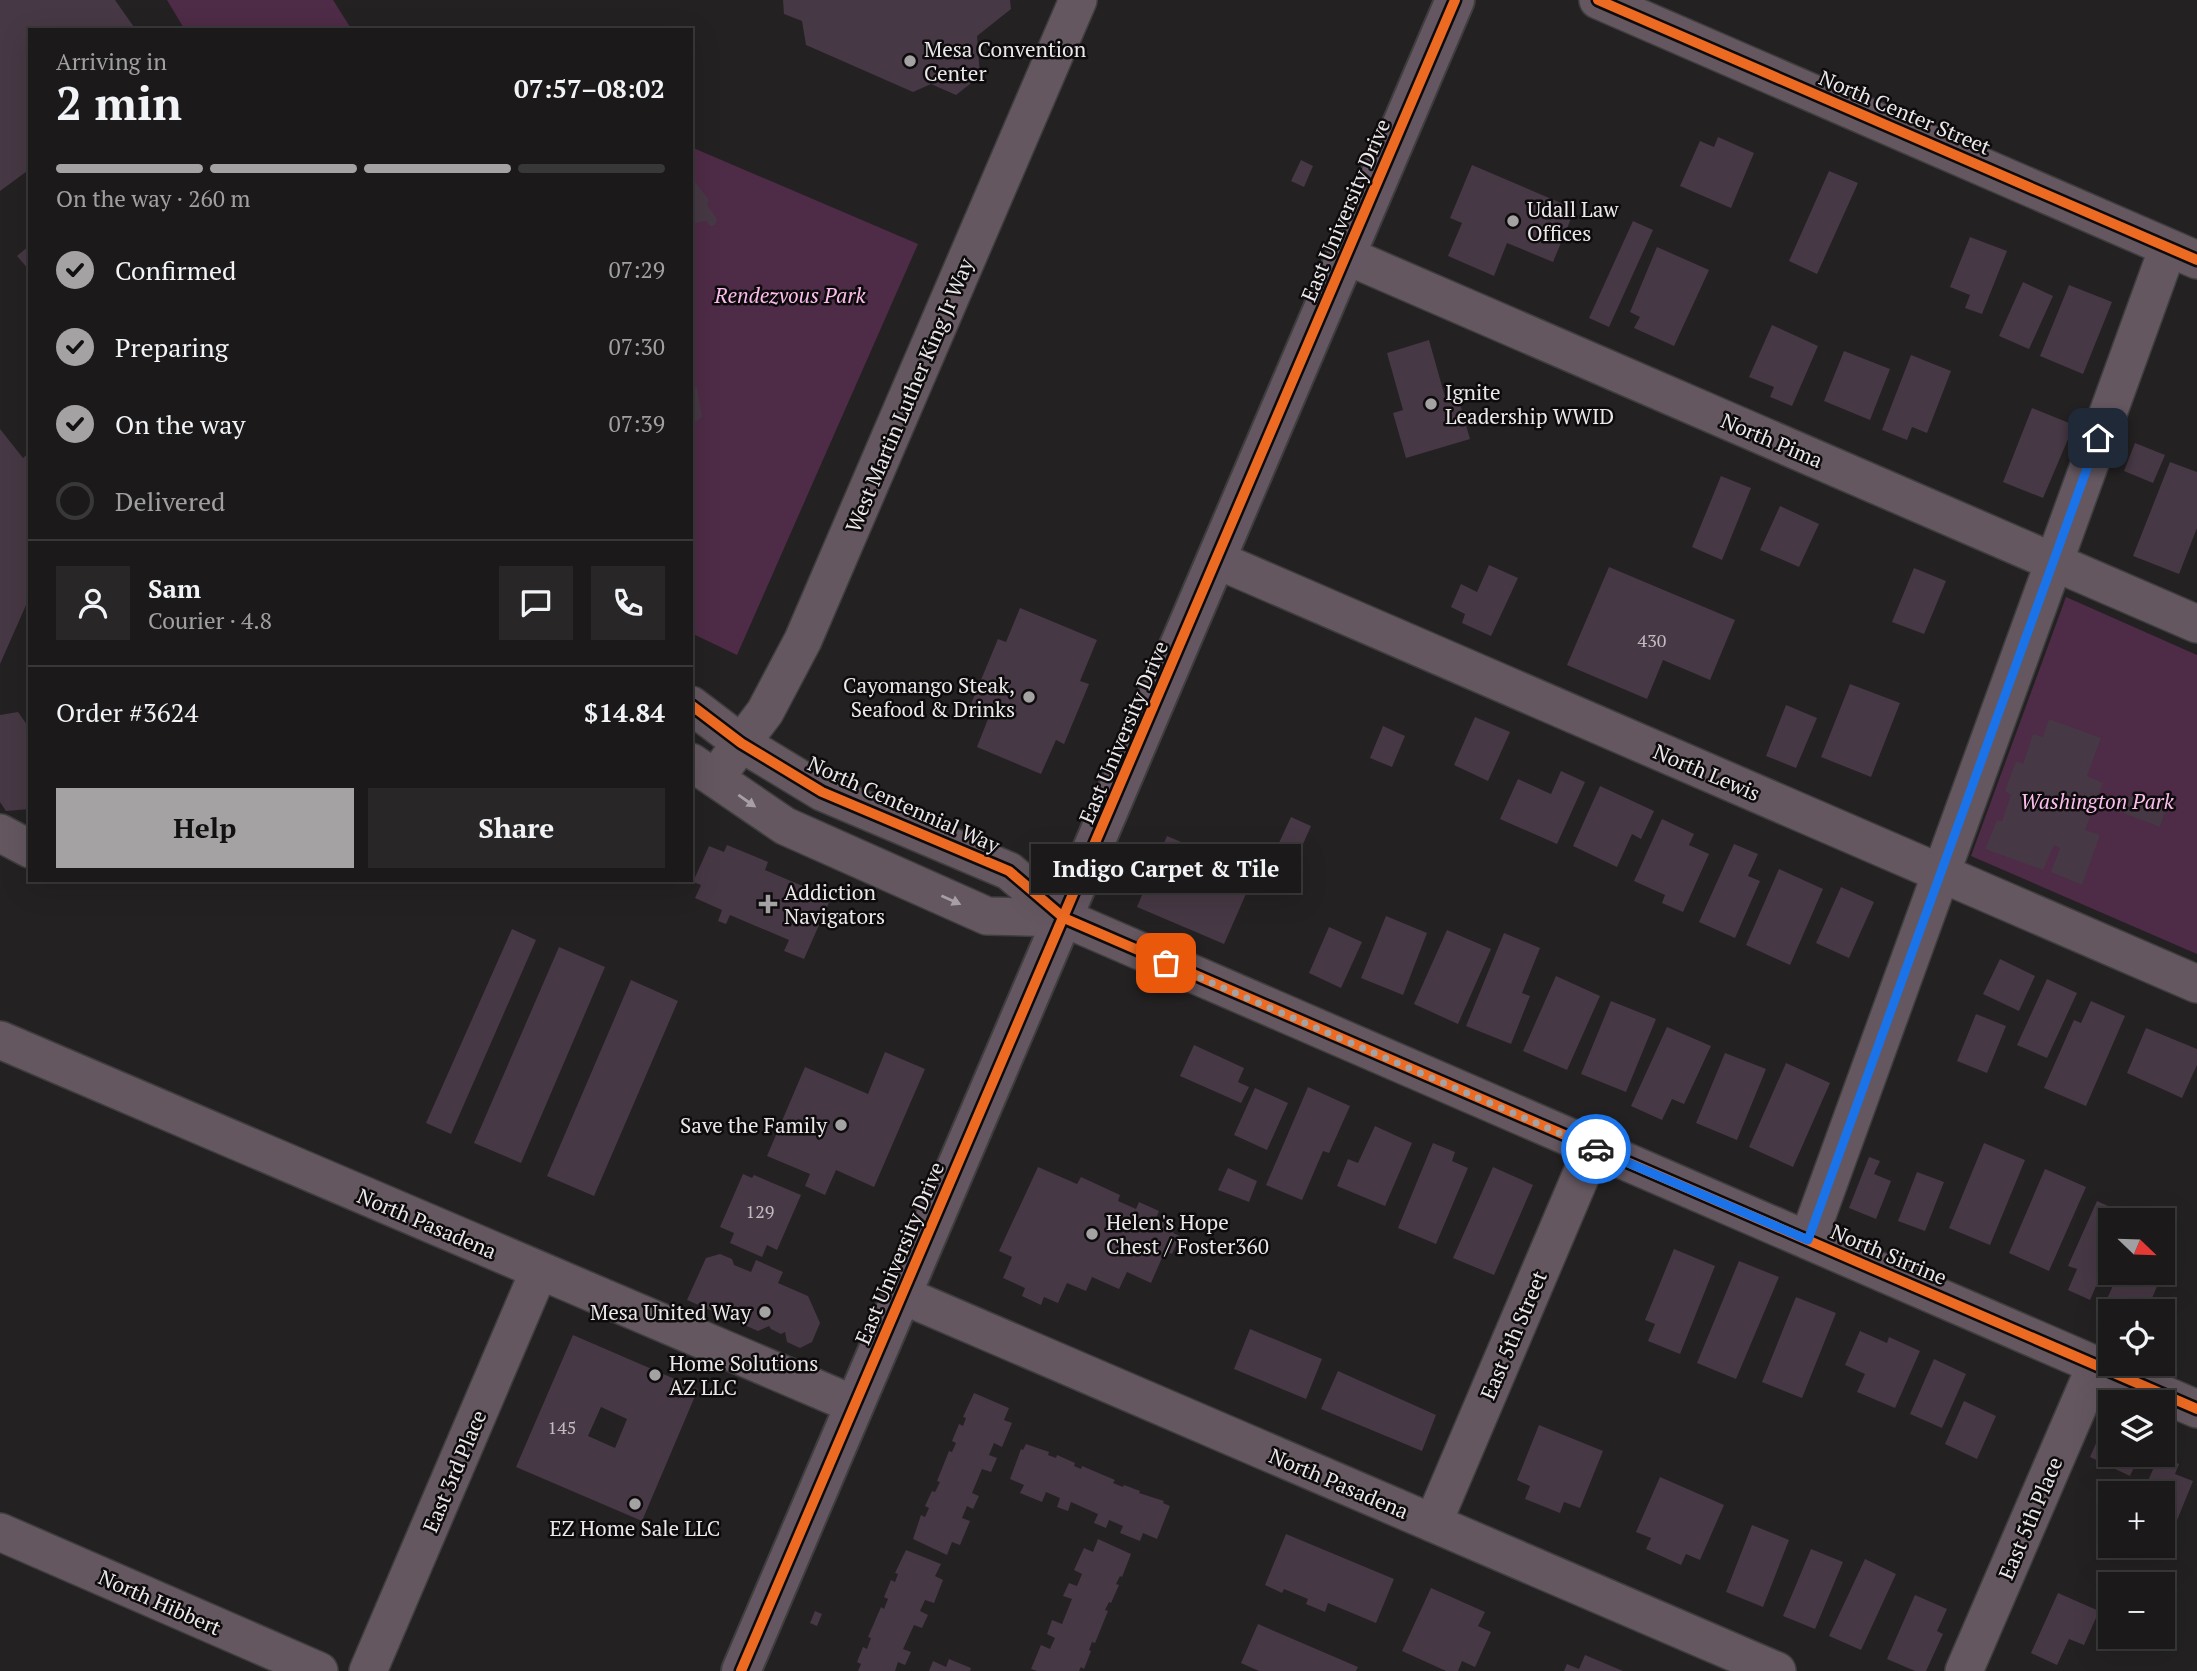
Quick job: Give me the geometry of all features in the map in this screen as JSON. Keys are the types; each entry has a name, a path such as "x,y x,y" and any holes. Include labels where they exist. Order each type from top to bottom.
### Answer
{"main road":[{"name":"East University Drive","path":"741,1671 1455,0"}],"street":[{"name":"West Martin Luther King Jr Way","path":"703,770 741,743 765,712 803,640 1078,0"},
{"name":"North Center Street","path":"1598,0 2183,254"},
{"path":"1808,1240 2053,562 2183,254"},
{"name":"North Pima","path":"1346,256 2197,624"},
{"name":"North Lewis","path":"1217,560 2197,984"},
{"name":"North Centennial Way","path":"693,707 741,743 822,792 1009,871 1064,918"},
{"path":"703,770 785,826 988,916 1064,918"},
{"path":"0,834 28,848"},
{"name":"North Sirrine","path":"1064,918 2197,1409"},
{"name":"North Pasadena","path":"0,1040 855,1405"},
{"name":"East 5th Street","path":"1433,1523 1593,1147"},
{"name":"East 3rd Place","path":"368,1671 539,1271"},
{"name":"North Pasadena","path":"902,1294 1777,1671"},
{"name":"East 5th Place","path":"1964,1671 2096,1365"},
{"name":"North Hibbert","path":"0,1532 320,1671"}],"green space":[{"path":"167,0 333,0 351,28 184,28"},
{"name":"Rendezvous Park","path":"693,148 918,244 737,655 693,634"},
{"name":"Washington Park","path":"2066,597 2197,655 2197,954 1971,856"}],"building":[{"path":"0,0 115,0 135,28 28,28 28,170 0,191"},
{"name":"Mesa Convention Center","path":"783,0 1010,0 1011,9 977,36 980,76 956,95 931,84 913,92 806,45 802,21 784,14"},
{"path":"1718,137 1754,153 1731,208 1680,186 1700,141 1714,147"},
{"path":"1301,160 1313,166 1304,187 1291,181"},
{"name":"Udall Law Offices","path":"1472,165 1575,209 1553,262 1507,243 1494,276 1448,256 1462,223 1450,218"},
{"path":"1829,171 1858,183 1817,274 1789,261"},
{"path":"693,180 709,200 707,205 717,219 715,225 710,226 706,221 693,224"},
{"path":"1633,221 1653,230 1609,327 1589,318"},
{"path":"1970,237 2007,251 1982,314 1965,308 1970,295 1950,287"},
{"path":"28,247 28,269 17,256"},
{"path":"1657,247 1709,270 1674,346 1634,328 1640,317 1630,312"},
{"path":"2023,282 2053,296 2029,349 1999,336"},
{"path":"2069,285 2112,302 2083,374 2040,356"},
{"path":"1772,325 1818,346 1792,406 1770,397 1774,387 1749,377"},
{"name":"Ignite Leadership WWID","path":"1429,340 1445,397 1457,394 1470,439 1406,458 1393,413 1403,410 1387,353"},
{"path":"1844,351 1890,369 1870,420 1824,401"},
{"path":"1911,355 1951,371 1927,433 1912,427 1907,440 1882,430"},
{"path":"697,387 702,417 693,424 693,388"},
{"path":"2032,408 2074,425 2043,498 2003,482"},
{"path":"0,429 23,458 28,454 28,601 0,664"},
{"path":"2135,443 2165,455 2153,483 2124,471"},
{"path":"2170,462 2197,472 2197,528 2179,574 2133,556"},
{"path":"1721,476 1751,488 1722,560 1692,547"},
{"path":"1780,506 1819,524 1799,567 1760,550"},
{"path":"1489,565 1518,578 1491,636 1462,623 1465,614 1451,607 1461,584 1477,592"},
{"path":"1609,567 1735,620 1710,680 1663,660 1647,699 1567,665"},
{"path":"1914,568 1946,581 1924,634 1892,622"},
{"name":"Cayomango Steak, Seafood & Drinks","path":"1020,608 1097,640 1080,681 1089,684 1064,744 1056,740 1041,774 977,747 988,719 968,711 998,639 1006,642"},
{"path":"1850,684 1900,703 1871,777 1821,757"},
{"path":"1786,705 1817,718 1796,768 1766,756"},
{"path":"18,712 28,726 28,809 6,811 0,802 0,715"},
{"path":"1475,717 1510,732 1488,781 1454,765"},
{"path":"2049,719 2101,738 2087,776 2103,783 2085,830 2100,835 2082,885 2051,872 2060,848 2054,845 2043,870 1985,849 1997,820 2002,821 2011,795 2005,791 2016,761 2023,764 2033,734 2043,737"},
{"path":"1383,726 1405,736 1392,767 1370,758"},
{"path":"1561,771 1585,782 1557,844 1500,819 1518,779 1551,794"},
{"path":"1600,786 1654,811 1641,839 1632,834 1617,867 1573,846"},
{"path":"2129,796 2166,810 2160,827 2123,813"},
{"path":"1291,817 1311,826 1285,885 1264,875"},
{"path":"1662,819 1694,834 1689,845 1709,854 1683,912 1662,903 1665,895 1634,881"},
{"path":"1167,836 1252,872 1246,886 1249,887 1224,944 1137,907"},
{"path":"1734,844 1758,854 1748,876 1760,881 1735,938 1699,922"},
{"name":"Addiction Navigators","path":"727,845 768,862 765,870 831,898 804,959 784,951 789,940 730,915 726,924 718,921 722,910 695,898 701,885 693,882 709,846 724,852"},
{"path":"1779,869 1823,889 1790,965 1746,945"},
{"path":"1841,887 1874,902 1849,958 1816,943"},
{"path":"1386,916 1427,933 1403,995 1361,978"},
{"path":"1329,927 1362,942 1341,988 1309,973"},
{"path":"512,929 536,940 451,1134 426,1123"},
{"path":"1447,930 1491,949 1458,1024 1414,1004"},
{"path":"1504,933 1540,948 1522,993 1530,996 1511,1044 1466,1026"},
{"path":"559,947 605,967 521,1163 474,1143"},
{"path":"2000,959 2035,976 2019,1011 1983,994"},
{"path":"1556,976 1600,996 1567,1070 1523,1051"},
{"path":"2047,979 2077,993 2047,1058 2017,1045"},
{"path":"631,980 678,1001 594,1196 547,1176"},
{"path":"1611,1001 1656,1019 1626,1092 1581,1074"},
{"path":"2091,1001 2125,1016 2086,1106 2044,1088 2074,1020 2081,1023"},
{"path":"1976,1014 2006,1026 1987,1073 1957,1061"},
{"path":"1667,1027 1711,1046 1684,1104 1672,1099 1662,1120 1631,1106"},
{"path":"2146,1028 2197,1049 2197,1065 2182,1098 2127,1073"},
{"path":"1194,1045 1244,1068 1238,1082 1249,1087 1241,1103 1180,1076"},
{"name":"Save the Family","path":"885,1052 925,1069 874,1187 836,1170 825,1195 805,1186 810,1174 767,1156 805,1067 868,1094"},
{"path":"1725,1053 1766,1069 1737,1140 1696,1123"},
{"path":"1786,1063 1830,1083 1793,1167 1749,1147"},
{"path":"1308,1087 1350,1106 1329,1153 1323,1151 1302,1200 1266,1185"},
{"path":"1255,1088 1288,1103 1267,1150 1234,1135"},
{"path":"1375,1126 1412,1143 1385,1206 1337,1186 1348,1159 1358,1163"},
{"path":"1433,1143 1455,1152 1452,1161 1468,1168 1436,1244 1398,1228"},
{"path":"1984,1143 2025,1160 1990,1245 1949,1228"},
{"path":"1869,1157 1880,1161 1874,1174 1891,1181 1876,1219 1849,1208"},
{"name":"Helen's Hope Chest / Foster360","path":"1038,1167 1077,1184 1081,1177 1120,1195 1118,1201 1136,1209 1139,1202 1159,1211 1156,1219 1176,1228 1173,1233 1180,1236 1172,1254 1165,1251 1151,1283 1127,1272 1119,1289 1092,1277 1086,1291 1067,1283 1058,1303 1044,1297 1041,1305 1022,1296 1025,1288 1003,1278 1012,1257 999,1251"},
{"path":"1493,1167 1533,1185 1494,1275 1453,1258"},
{"path":"1228,1168 1257,1181 1249,1202 1218,1190"},
{"path":"2045,1169 2086,1187 2049,1271 2009,1253"},
{"path":"1917,1172 1944,1182 1925,1231 1898,1221"},
{"path":"743,1174 752,1178 754,1175 801,1195 777,1250 767,1245 762,1257 730,1243 734,1233 720,1227"},
{"path":"2097,1201 2112,1208 2098,1208 2098,1282 2090,1300 2068,1290 2077,1269 2068,1266"},
{"path":"1674,1249 1715,1266 1680,1354 1648,1341 1655,1324 1645,1320"},
{"name":"Mesa United Way","path":"720,1254 732,1259 734,1265 751,1272 756,1260 783,1272 778,1283 808,1296 820,1323 812,1342 800,1348 787,1342 785,1332 781,1334 769,1326 758,1331 687,1300 706,1258"},
{"path":"1739,1261 1779,1277 1736,1379 1697,1363"},
{"path":"2113,1285 2158,1285 2152,1299 2107,1299"},
{"path":"1796,1297 1836,1313 1802,1398 1762,1382"},
{"path":"1250,1329 1322,1359 1306,1399 1234,1369"},
{"path":"1860,1331 1887,1343 1889,1337 1920,1351 1895,1408 1857,1392 1865,1374 1845,1365"},
{"path":"573,1335 698,1389 642,1521 516,1467","holes":["601,1407 627,1419 615,1448 588,1436"]},
{"path":"1934,1359 1966,1374 1942,1428 1910,1414"},
{"path":"1338,1371 1436,1415 1422,1451 1321,1409"},
{"path":"974,1393 1009,1408 1004,1420 1012,1423 1002,1447 994,1443 989,1455 997,1458 991,1472 982,1469 972,1493 979,1496 973,1509 967,1506 962,1518 970,1521 960,1545 952,1542 947,1555 913,1539 921,1515 925,1517 929,1508 925,1506 932,1491 935,1492 940,1482 937,1481 949,1451 952,1452 956,1443 952,1441 959,1424 963,1426 966,1418 963,1417"},
{"path":"1964,1401 1996,1416 1977,1459 1945,1444"},
{"path":"1539,1425 1603,1451 1580,1508 1564,1502 1560,1513 1525,1499 1530,1486 1517,1480"},
{"path":"2098,1439 2098,1461 2090,1457"},
{"path":"1026,1444 1049,1452 1048,1455 1056,1458 1057,1455 1075,1463 1074,1466 1081,1469 1082,1466 1115,1480 1113,1483 1164,1501 1163,1503 1170,1506 1157,1539 1143,1533 1140,1541 1120,1533 1123,1526 1109,1520 1106,1528 1094,1523 1098,1514 1071,1502 1068,1511 1057,1507 1060,1498 1046,1492 1042,1502 1020,1493 1024,1485 1010,1479 1021,1449 1023,1450"},
{"path":"2175,1462 2179,1464 2175,1474 2193,1481 2175,1525 2175,1481 2148,1481 2154,1467 2175,1467"},
{"path":"2111,1467 2134,1467 2130,1476"},
{"path":"1660,1477 1724,1505 1700,1560 1686,1554 1681,1565 1646,1549 1651,1538 1636,1532"},
{"path":"1752,1525 1789,1540 1763,1607 1726,1592"},
{"path":"1286,1534 1394,1579 1376,1623 1328,1603 1325,1612 1306,1604 1308,1599 1284,1589 1282,1593 1265,1585"},
{"path":"1098,1539 1131,1554 1122,1577 1120,1576 1116,1584 1119,1585 1111,1603 1109,1602 1105,1610 1108,1611 1095,1643 1092,1642 1084,1669 1031,1669 1041,1645 1050,1649 1055,1638 1047,1634 1052,1620 1062,1624 1072,1599 1063,1596 1069,1583 1077,1586 1082,1574 1074,1570 1084,1548 1093,1552"},
{"path":"1811,1549 1843,1562 1815,1629 1783,1616"},
{"path":"906,1550 941,1564 935,1576 943,1580 934,1603 925,1600 920,1611 928,1615 922,1628 914,1625 903,1649 911,1652 905,1665 898,1662 895,1671 858,1671 861,1664 857,1662 863,1647 867,1649 871,1638 868,1637 881,1607 884,1609 888,1599 884,1597 891,1580 895,1582 898,1574 895,1573"},
{"path":"1865,1559 1896,1574 1861,1650 1829,1636"},
{"path":"1431,1588 1485,1612 1478,1626 1491,1632 1475,1667 1462,1661 1458,1671 1446,1671 1402,1651"},
{"path":"2058,1593 2098,1611 2084,1645 2069,1639 2057,1665 2031,1653"},
{"path":"1915,1595 1947,1609 1937,1631 1943,1634 1926,1671 1915,1671 1887,1659"},
{"path":"815,1611 822,1614 817,1626 810,1623"},
{"path":"1258,1624 1358,1667 1356,1671 1259,1671 1241,1663"},
{"path":"1585,1655 1623,1671 1564,1671 1567,1664 1579,1669"},
{"path":"949,1659 971,1668 970,1671 929,1671 933,1661 946,1667"}],"cycle path":[{"path":"741,1671 1455,0"},
{"path":"1598,0 2197,260"},
{"path":"693,707 741,743 822,792 1009,871 1064,918 2197,1409"}],"way so far":[{"path":"1166,963 1596,1149"}],"place":[{"name":"Mesa Convention Center","path":"910,61"},
{"name":"Udall Law Offices","path":"1513,221"},
{"name":"Ignite Leadership WWID","path":"1431,404"},
{"name":"Cayomango Steak, Seafood & Drinks","path":"1029,697"},
{"name":"Addiction Navigators","path":"768,904"},
{"name":"Indigo Carpet & Tile","path":"1166,963"},
{"name":"Save the Family","path":"841,1125"},
{"name":"Helen's Hope Chest / Foster360","path":"1092,1234"},
{"name":"Mesa United Way","path":"765,1312"},
{"name":"Home Solutions AZ LLC","path":"655,1375"},
{"name":"EZ Home Sale LLC","path":"635,1504"}],"route":[{"path":"1596,1149 1808,1240 2098,438"}]}
